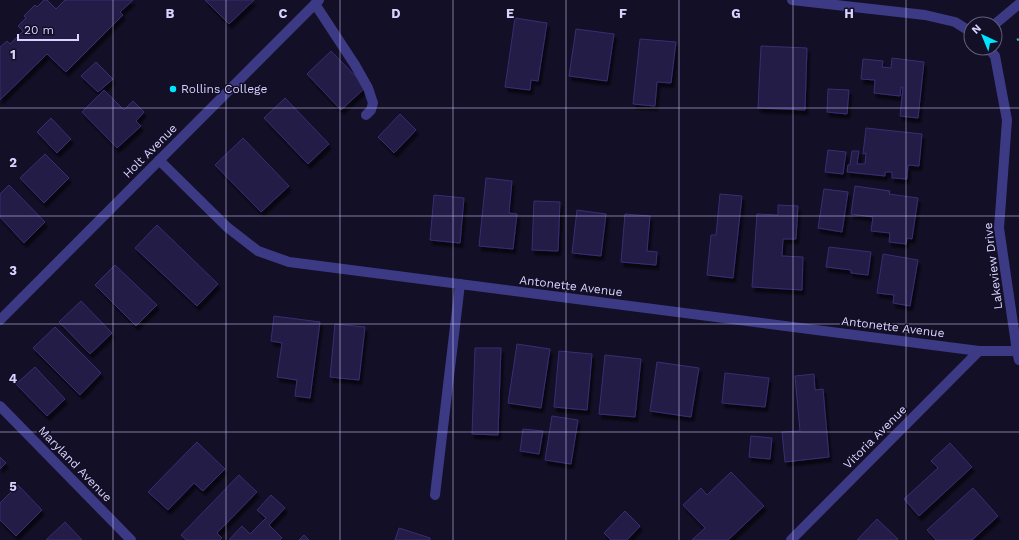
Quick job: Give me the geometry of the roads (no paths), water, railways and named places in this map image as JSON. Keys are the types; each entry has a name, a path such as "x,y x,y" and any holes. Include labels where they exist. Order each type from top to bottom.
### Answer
{"street":[{"path":"792,0 858,4 925,15 955,22 963,27"},
{"path":"317,2 368,88 373,103 371,110 366,115"},
{"name":"Holt Avenue","path":"0,320 317,2"},
{"path":"1003,17 1019,4"},
{"name":"Lakeview Drive","path":"995,56 1006,120 999,228 1018,356"},
{"name":"Antonette Avenue","path":"159,160 227,228 258,250 289,262 1018,356"},
{"path":"436,495 460,284"},
{"name":"Vitoria Avenue","path":"791,540 979,351"},
{"name":"Maryland Avenue","path":"0,406 131,540"}],"place":[{"name":"Rollins College","path":"173,89"}]}
